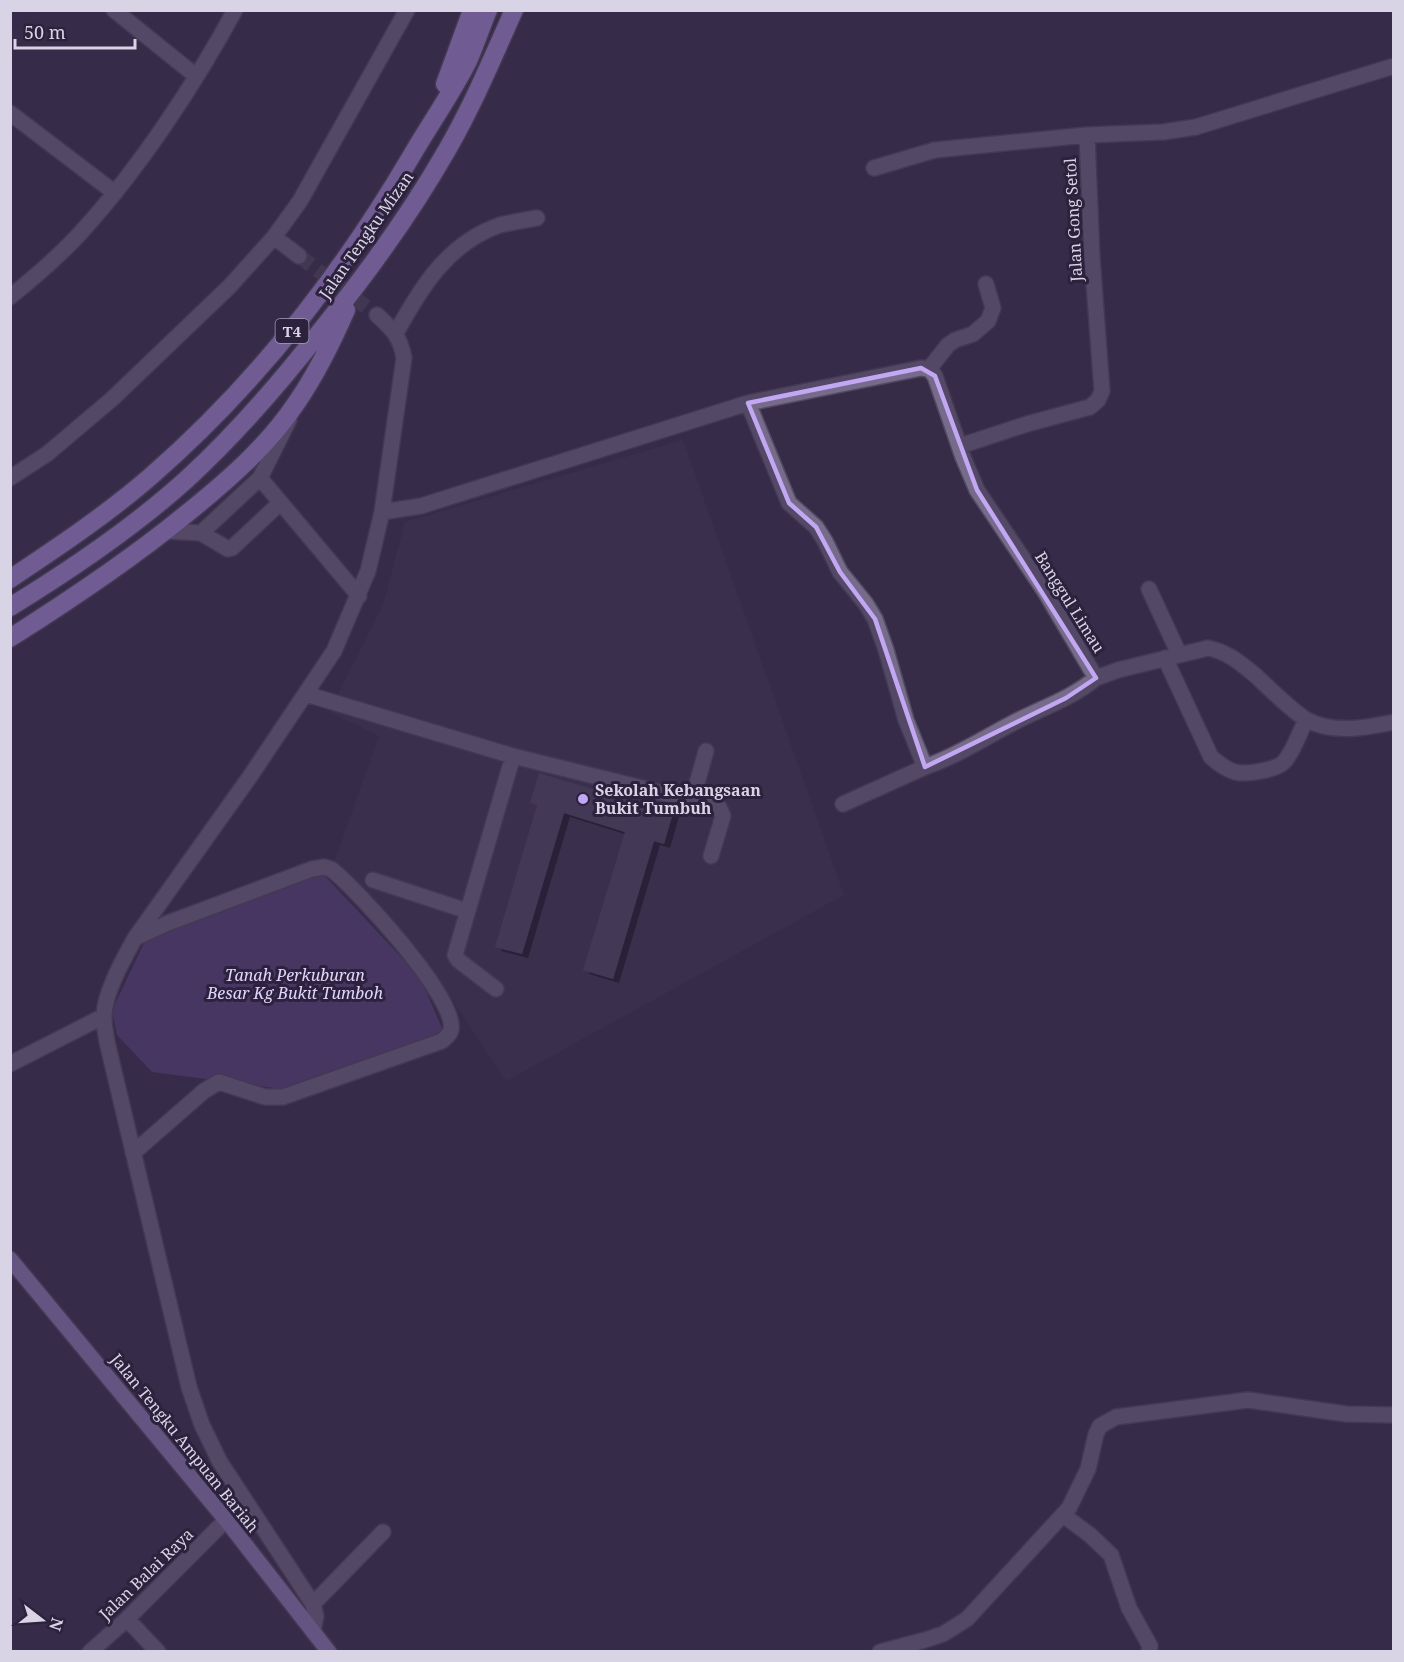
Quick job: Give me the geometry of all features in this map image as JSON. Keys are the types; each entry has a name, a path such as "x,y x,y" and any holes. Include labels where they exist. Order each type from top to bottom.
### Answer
{"highway":[{"path":"427,130 472,10"},
{"name":"Jalan Tengku Mizan","path":"10,579 78,534 149,478 210,422 253,378 287,338 384,204 467,62 488,10"},
{"name":"Jalan Tengku Mizan","path":"10,607 128,528 186,480 235,434 284,378 355,289 409,213 448,148 488,69 514,10"},
{"path":"10,638 140,551 220,487 258,449 296,404 329,350 355,289"}],"main road":[{"name":"Jalan Tengku Ampuan Bariah","path":"10,1259 226,1520 329,1652"}],"street":[{"path":"114,10 196,76"},
{"path":"11,296 53,261 115,193 164,125 235,10"},
{"path":"10,478 47,454 112,399 230,286 274,237 300,201 407,10"},
{"name":"Jalan Gong Setol","path":"960,446 1027,424 1090,407 1098,400 1102,391 1092,257 1087,135 1163,132 1196,127 1394,66"},
{"path":"10,113 115,193"},
{"path":"874,168 935,150 1087,135"},
{"path":"396,333 416,296 439,265 467,241 501,225 537,218"},
{"path":"274,237 299,256"},
{"path":"382,512 421,506 748,403 921,368 929,369 948,345 973,334 988,321 993,308 986,284"},
{"path":"314,1631 316,1616 313,1604 220,1462 202,1425 189,1387 107,1042 104,1016 111,988 135,938 306,694 334,651 359,596 368,571 382,512 404,358 402,344 396,333 377,315"},
{"name":"Banggul Limau","path":"929,369 936,376 967,469 977,490 1044,590 1096,678 1109,672 1208,648 1227,653 1239,661 1306,720 1333,728 1355,729 1394,722"},
{"path":"748,403 789,503 816,526 840,572 875,619 909,728 925,767"},
{"path":"201,534 260,478 279,444 296,404"},
{"path":"260,478 359,596"},
{"path":"165,531 193,531 228,549 232,548 280,502"},
{"path":"1149,589 1211,757 1222,766 1241,773 1275,768 1284,762 1291,752 1306,720"},
{"path":"843,804 947,759 1012,723 1066,698 1096,678"},
{"path":"306,694 513,756 719,807 723,816 711,856"},
{"path":"692,801 706,751"},
{"path":"496,989 458,960 455,955 513,756"},
{"path":"133,1153 204,1090 219,1082 265,1097 283,1097 442,1041 450,1033 451,1027 445,1002 425,973 390,930 339,875 324,867 312,869 135,938"},
{"path":"373,880 467,911"},
{"path":"10,1064 104,1016"},
{"path":"880,1652 943,1634 967,1619 1069,1508 1088,1469 1100,1426 1116,1417 1248,1400 1346,1414 1394,1415"},
{"path":"1063,1515 1090,1535 1111,1555 1129,1608 1150,1646 1149,1652"},
{"name":"Jalan Balai Raya","path":"90,1652 127,1619 226,1520"},
{"path":"313,1604 383,1532"},
{"path":"127,1619 158,1652"}],"highlighted area":[{"path":"921,368 935,376 977,490 1096,678 1066,698 925,767 875,619 840,572 816,527 789,503 748,403"}],"shaded area":[{"name":"Sekolah Kebangsaan Bukit Tumbuh","path":"683,440 844,895 506,1081 420,951 334,863 379,736 329,712 383,605 405,522"}],"green space":[{"name":"Tanah Perkuburan Besar Kg Bukit Tumboh","path":"323,874 420,977 444,1033 282,1089 152,1072 117,1035 112,1010 146,939"}],"building":[{"path":"539,773 673,813 664,844 654,841 613,979 583,970 625,832 564,813 522,954 495,947 537,805 530,803"}],"tunnel":[{"path":"299,256 377,315"}],"place":[{"name":"Sekolah Kebangsaan Bukit Tumbuh","path":"583,799"}]}
